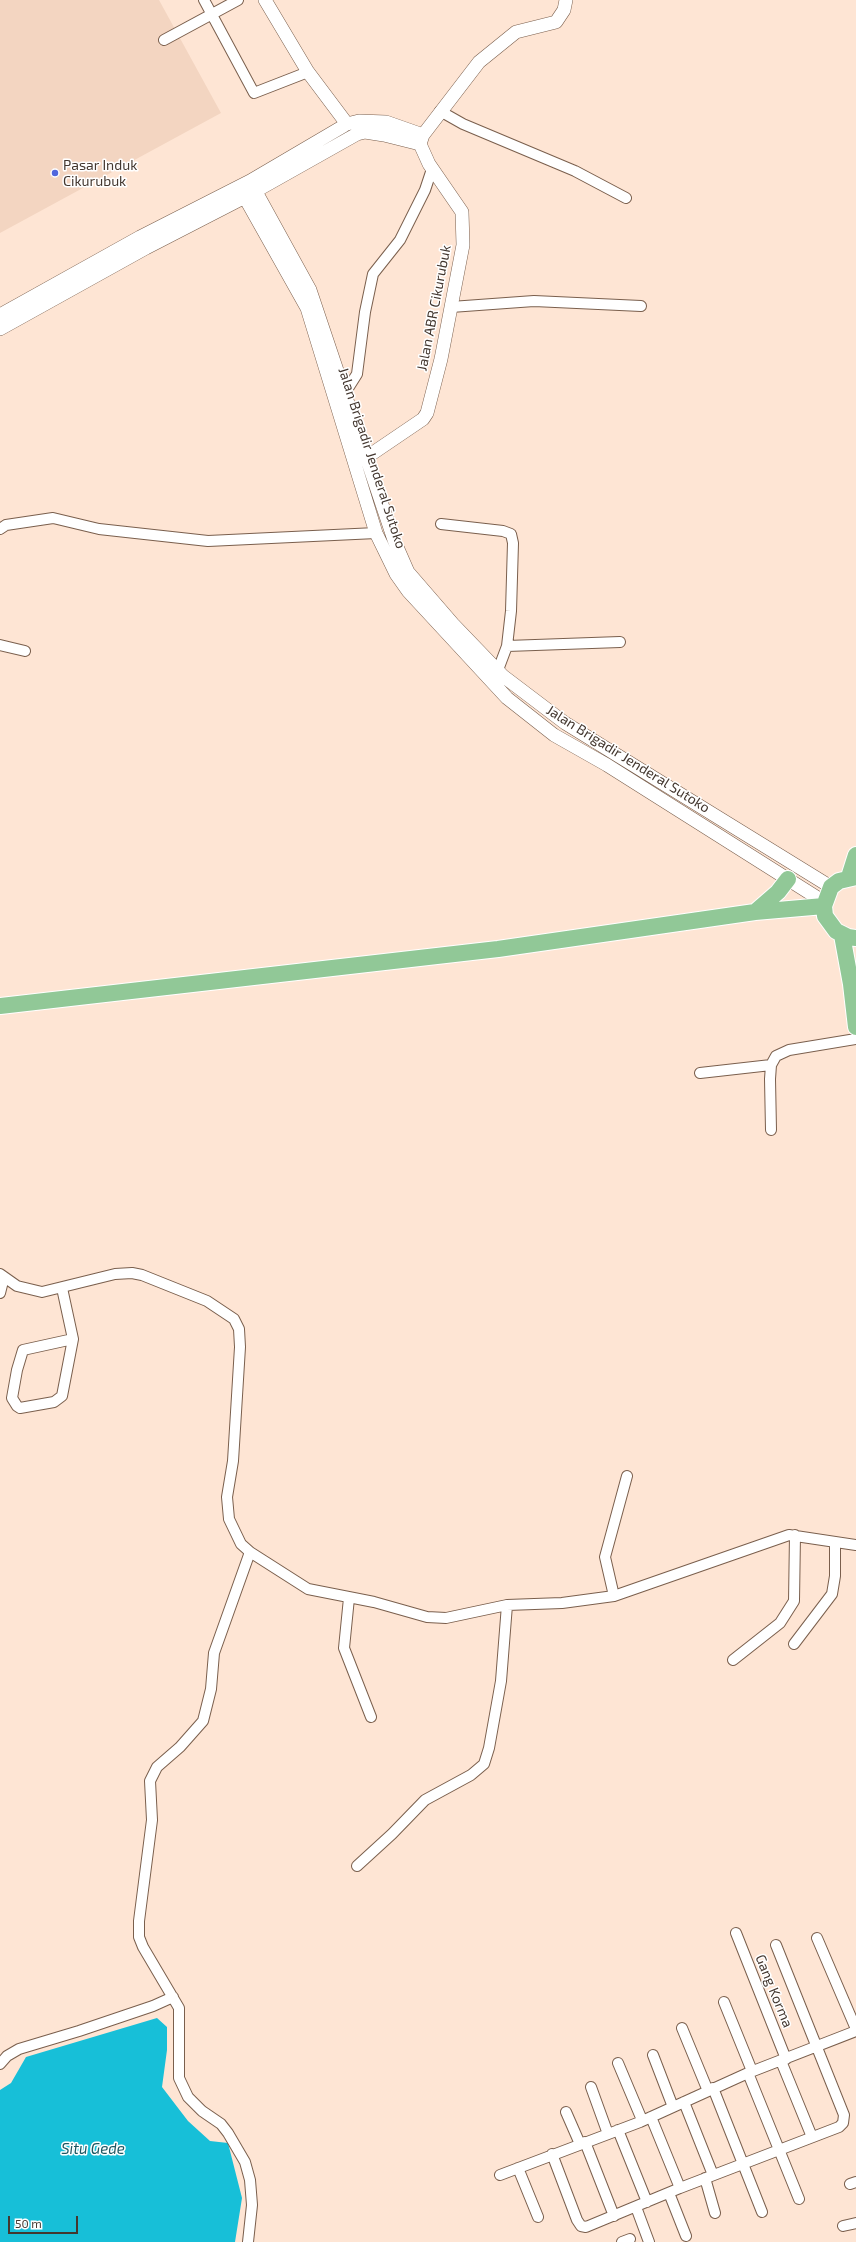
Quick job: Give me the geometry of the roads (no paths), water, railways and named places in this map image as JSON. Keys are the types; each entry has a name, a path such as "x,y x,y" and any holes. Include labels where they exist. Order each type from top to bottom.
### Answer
{"main road":[{"path":"856,855 852,877 839,881 831,887 824,904 825,916 843,933 854,977 856,1027"},
{"path":"756,912 778,892 788,879"},
{"path":"0,1006 498,949 756,912 791,910 824,904"},
{"path":"791,910 843,933"}],"street":[{"path":"204,0 254,93 308,72"},
{"path":"164,40 238,0"},
{"path":"265,0 308,72 347,124"},
{"path":"421,139 440,111 479,62 516,32 556,22 564,10 566,0"},
{"path":"440,111 463,124 575,171 626,198"},
{"path":"0,329 146,248 248,189 347,124 359,121 386,122 421,139"},
{"path":"0,315 140,237 248,189 357,134 379,134 421,139"},
{"name":"Jalan ABR Cikurubuk","path":"367,457 423,419 427,413 441,359 463,245 462,212 432,169 421,139"},
{"path":"345,393 357,374 365,312 373,274 400,240 425,190 432,169"},
{"path":"248,189 310,290 345,393 345,408 367,457 394,540 408,572 449,628 498,670 565,723 831,887"},
{"name":"Jalan Brigadir Jenderal Sutoko","path":"248,189 307,308 345,408 376,533 396,574 449,628 507,698 554,735 608,765 788,879 824,904"},
{"path":"451,307 534,301 641,306"},
{"path":"0,529 6,525 53,518 99,529 208,541 376,533"},
{"path":"441,524 503,531 511,534 511,611 508,646 498,670"},
{"path":"508,646 620,642"},
{"path":"0,645 25,651"},
{"path":"554,735 565,723"},
{"path":"771,1130 770,1079 771,1065 776,1056 789,1050 856,1039"},
{"path":"700,1073 771,1065"},
{"path":"0,1293 2,1276 17,1286 42,1292 115,1274 137,1274 207,1301 234,1319 239,1329 240,1347 233,1461 227,1497 229,1519 241,1544 250,1552 308,1589 437,1618 507,1605 562,1603 614,1596 795,1535 835,1543 856,1545"},
{"path":"62,1288 73,1339 62,1396 54,1402 20,1408 17,1406 12,1398 22,1350 73,1339"},
{"path":"614,1596 605,1557 627,1476"},
{"path":"732,1660 780,1623 794,1601 795,1535"},
{"path":"794,1644 832,1594 835,1576 835,1543"},
{"path":"248,2242 252,2205 250,2180 245,2162 221,2124 202,2111 188,2097 179,2078 179,2008 143,1947 139,1937 141,1896 152,1820 150,1781 157,1767 180,1747 203,1721 211,1689 214,1653 250,1552"},
{"path":"349,1598 344,1648 371,1717"},
{"path":"358,1866 425,1800 471,1775 484,1764 489,1748 501,1681 507,1605"},
{"name":"Gang Korma","path":"736,1933 812,2138"},
{"path":"500,2175 618,2130 750,2072 855,2033 817,1938"},
{"path":"552,2154 580,2226 586,2227 680,2188 839,2127 843,2123 844,2119 776,1945"},
{"path":"0,2064 7,2056 19,2049 79,2031 153,2006 173,1997"},
{"path":"724,2002 779,2150 799,2199"},
{"path":"682,2028 711,2090 762,2212"},
{"path":"653,2055 673,2107"},
{"path":"618,2063 647,2118 680,2188"},
{"path":"591,2087 608,2134"},
{"path":"684,2102 709,2177 715,2213"},
{"path":"566,2112 582,2143 614,2216"},
{"path":"618,2130 647,2202"},
{"path":"518,2168 538,2217"},
{"path":"668,2193 686,2236"},
{"path":"636,2207 649,2242"},
{"path":"843,2226 856,2223"}],"water":[{"name":"Situ Gede","path":"157,2018 167,2027 167,2050 162,2087 188,2121 210,2141 228,2143 242,2198 235,2242 0,2242 0,2090 11,2083 26,2057"}],"place":[{"name":"Pasar Induk Cikurubuk","path":"55,173"}]}
